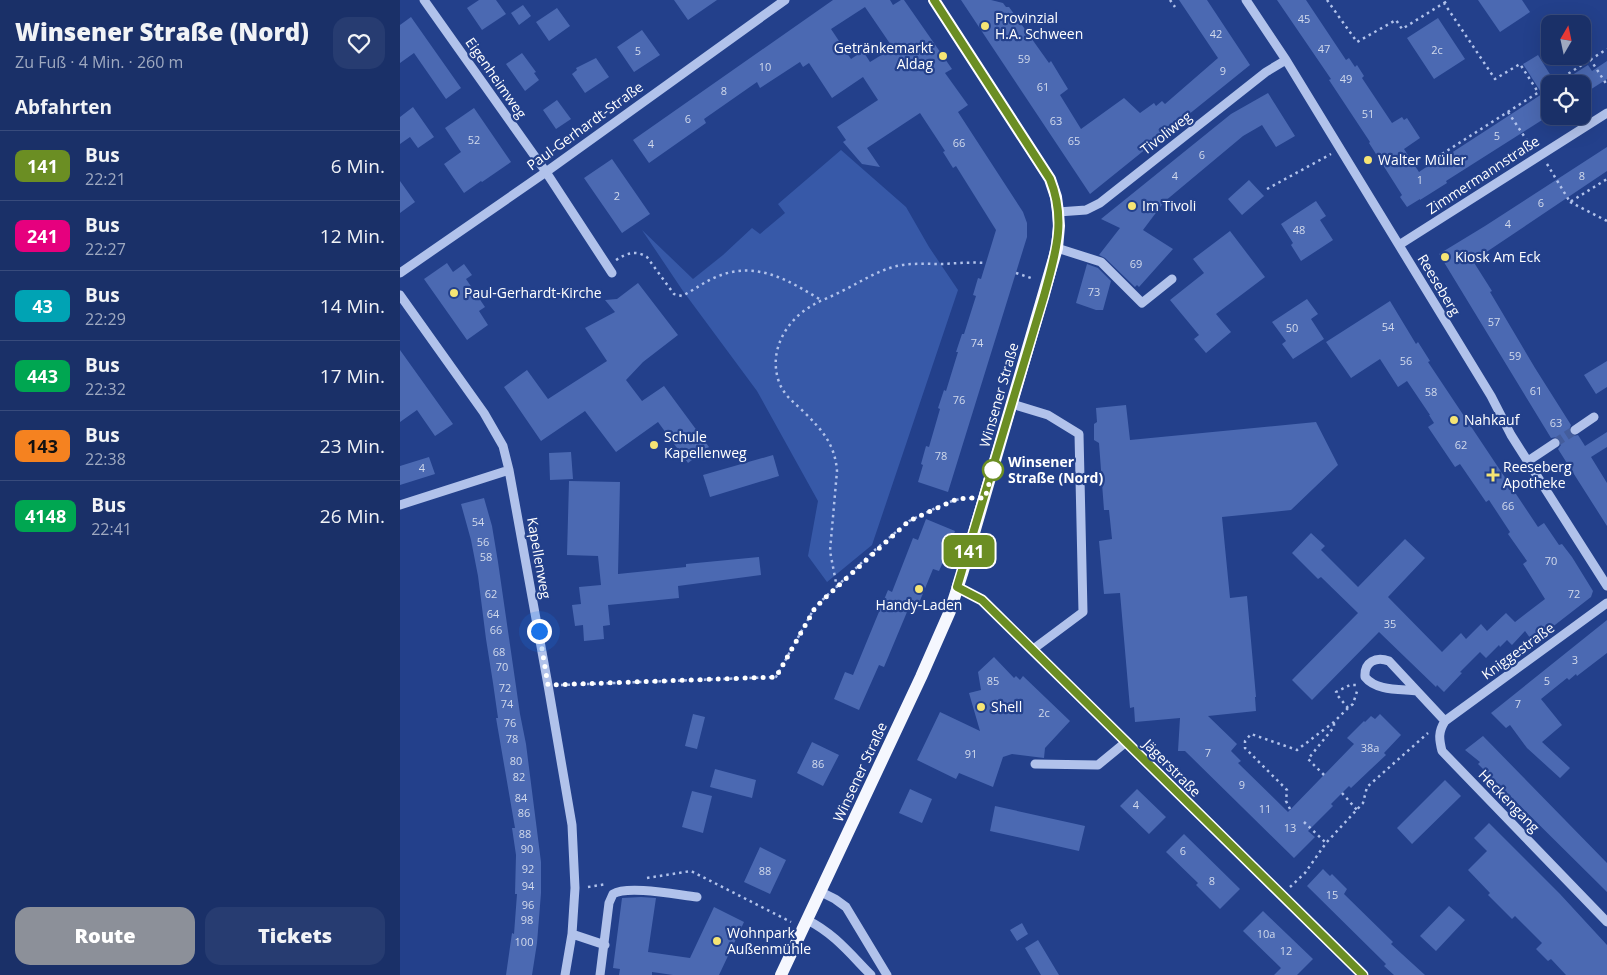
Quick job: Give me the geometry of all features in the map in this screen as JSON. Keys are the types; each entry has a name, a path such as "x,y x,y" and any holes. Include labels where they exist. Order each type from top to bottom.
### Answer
{"main road":[{"name":"Winsener Straße","path":"781,975 926,668 950,611 985,498 1057,248 1059,226 1053,186 1046,172 934,0"}],"street":[{"name":"Eigenheimweg","path":"424,0 546,172 610,269"},
{"name":"Paul-Gerhardt-Straße","path":"400,272 546,172 785,0"},
{"name":"Reeseberg","path":"1246,0 1286,60 1491,396 1511,435 1607,586"},
{"name":"Tivoliweg","path":"1058,212 1086,210 1100,203 1266,72 1286,60"},
{"name":"Zimmermannstraße","path":"1399,245 1607,113"},
{"path":"1057,248 1101,262 1142,303 1172,279"},
{"name":"Kapellenweg","path":"400,295 484,413 503,446 509,470 572,825 575,888 572,934 565,975"},
{"path":"1012,404 1048,415 1079,434 1083,612 1032,650"},
{"path":"1575,430 1594,417"},
{"path":"1528,461 1555,443"},
{"path":"400,505 509,470"},
{"name":"Jägerstraße","path":"957,587 982,600 1363,975"},
{"name":"Kniggestraße","path":"1445,721 1607,603"},
{"path":"1417,691 1381,687 1373,684 1365,677 1365,668 1368,663 1376,659 1389,661 1417,691 1445,721 1440,730"},
{"name":"Heckengang","path":"1440,730 1439,738 1442,751 1607,922"},
{"path":"1035,764 1098,766 1126,742"},
{"path":"600,975 610,898 618,891 650,891 697,897"},
{"path":"821,892 846,907 887,975"},
{"path":"807,920 833,936 871,975"},
{"path":"572,934 605,945"}],"path":[{"path":"1170,0 1175,7"},
{"path":"1327,0 1357,42 1396,20 1402,29 1449,0"},
{"path":"1444,3 1495,79 1520,64 1538,92"},
{"path":"1591,58 1607,48"},
{"path":"1591,61 1607,85"},
{"path":"1565,75 1581,65"},
{"path":"1442,154 1541,90"},
{"path":"1508,112 1570,202 1607,221"},
{"path":"1266,189 1340,149"},
{"path":"1570,202 1607,179"},
{"path":"610,269 628,254 636,252 648,257 674,294 678,296 682,296 716,277 747,270 767,272 821,300"},
{"path":"837,588 830,551 836,458 832,446 820,430 805,412 791,401 782,389 776,365 776,352 779,341 786,328 804,311 821,300 840,293 882,270 902,265 924,263 986,263"},
{"path":"1016,272 1047,284"},
{"path":"548,685 776,677 815,608 909,521 955,500 985,498"},
{"path":"1290,809 1286,801 1287,790 1245,748 1246,741 1251,734 1297,750 1334,722 1353,704 1360,684 1350,685 1336,692 1348,708"},
{"path":"1324,774 1308,759 1334,727 1334,722"},
{"path":"1282,895 1305,873 1326,843 1363,803 1367,787 1425,734 1440,730"},
{"path":"1342,793 1357,810"},
{"path":"1304,822 1326,843"}],"shaded area":[{"path":"841,150 906,207 929,247 958,290 872,545 827,582 808,556 818,501 757,391 683,291 642,230 693,279 752,228 760,234 785,213 778,204"}],"building":[{"path":"479,0 496,0 506,14 482,30 467,8"},
{"path":"674,0 717,0 688,20"},
{"path":"833,0 890,0 893,5 904,0 952,69 945,73 968,105 958,112 1023,212 1027,223 1027,237 948,492 918,482 923,465 921,464 926,446 929,447 940,409 938,408 944,390 946,391 958,352 956,352 976,296 973,295 978,278 981,279 996,230 956,166 953,168 943,152 945,151 920,113 867,148 880,167 862,164 843,142 846,140 837,127 878,100 863,77 832,98 809,63 803,67 800,62 760,88 757,82 704,119 706,123 649,163 633,140","holes":["865,7 893,48 870,62 863,51 851,59 831,29"]},
{"path":"961,0 991,0 1003,3 1006,7 1009,7 1049,63 1051,61 1068,89 1060,95 1081,129 1124,98 1140,113 1154,103 1156,106 1162,101 1165,104 1218,58 1179,0 1207,0 1250,65 1090,194"},
{"path":"1277,0 1306,0 1346,60 1349,58 1355,67 1357,65 1364,76 1362,78 1392,123 1402,117 1404,120 1407,118 1420,138 1404,149 1419,172 1541,95 1541,121 1407,207 1400,197 1402,195 1370,142 1329,80 1331,79"},
{"path":"1478,0 1522,0 1530,12 1500,32"},
{"path":"523,5 531,16 519,25 511,13"},
{"path":"557,8 570,26 549,41 536,22"},
{"path":"411,17 461,88 446,99 414,53 400,63 400,25"},
{"path":"1438,18 1465,59 1434,79 1407,38"},
{"path":"642,30 660,55 634,72 617,47"},
{"path":"522,53 536,72 534,73 539,80 525,91 506,64"},
{"path":"1538,55 1541,65 1544,65 1550,75 1541,75 1541,92 1523,64"},
{"path":"596,58 609,77 585,93 572,74 577,70 576,68"},
{"path":"1607,61 1607,79 1591,89 1591,75 1572,75 1588,65 1592,71"},
{"path":"1268,93 1295,136 1276,147 1262,125 1243,136 1164,202 1143,230 1173,249 1139,287 1137,285 1135,287 1105,258 1099,255 1120,228 1101,219 1231,114"},
{"path":"557,100 571,119 556,129 543,110"},
{"path":"413,107 434,137 418,148 410,137 400,144 400,117"},
{"path":"474,108 511,162 464,193 444,164 461,152 445,128"},
{"path":"1607,147 1607,171 1473,261 1535,368 1571,425 1570,434 1573,436 1578,435 1585,446 1607,432 1607,447 1591,457 1607,483 1607,526 1558,449 1561,445 1560,440 1557,437 1551,438 1439,254"},
{"path":"612,159 650,214 622,233 584,178"},
{"path":"1249,180 1264,196 1242,215 1228,199"},
{"path":"400,181 415,202 400,213"},
{"path":"1316,201 1326,216 1320,220 1333,240 1301,261 1291,245 1293,243 1281,224"},
{"path":"1230,231 1265,277 1216,314 1231,332 1206,353 1194,339 1199,335 1170,300 1204,273 1193,259"},
{"name":"Paul-Gerhardt-Kirche","path":"447,263 453,272 464,264 472,275 466,279 485,307 479,311 488,325 467,340 424,279"},
{"path":"1087,264 1098,268 1111,281 1103,310 1096,310 1076,303"},
{"path":"638,283 678,335 643,362 626,380 642,401 664,386 709,447 688,463 658,422 616,452 585,411 541,441 504,387 527,370 548,399 607,361 585,328 615,312 605,300 617,299"},
{"path":"1307,299 1318,314 1311,319 1324,339 1293,359 1282,344 1286,341 1272,322"},
{"path":"1390,301 1416,344 1418,342 1430,361 1428,362 1538,527 1544,523 1559,545 1562,544 1572,557 1593,591 1591,597 1533,642 1525,631 1512,645 1507,640 1486,658 1480,652 1444,692 1437,685 1436,687 1379,632 1312,700 1292,680 1358,613 1321,577 1318,579 1292,553 1311,533 1325,546 1321,550 1358,587 1405,539 1425,558 1388,597 1442,652 1461,633 1466,639 1481,624 1487,631 1506,613 1515,622 1545,599 1523,564 1527,561 1508,534 1510,532 1489,500 1486,502 1460,464 1455,467 1428,427 1434,423 1407,381 1398,387 1380,359 1351,378 1326,342"},
{"path":"400,350 453,424 435,436 417,410 400,422"},
{"path":"1607,361 1607,387 1596,394 1584,375"},
{"path":"1126,405 1130,440 1316,422 1338,465 1291,510 1222,517 1230,598 1247,596 1256,711 1208,716 1237,744 1231,751 1241,761 1238,763 1288,812 1354,744 1347,738 1371,716 1375,719 1380,714 1401,735 1384,753 1386,755 1331,804 1333,806 1308,831 1315,837 1294,858 1185,751 1178,751 1180,718 1135,722 1134,707 1130,708 1120,593 1104,594 1099,541 1112,539 1109,510 1104,510 1099,443 1094,440 1094,424 1097,422 1096,408"},
{"path":"571,452 573,479 550,480 549,453"},
{"path":"773,455 779,476 710,497 703,475"},
{"path":"429,457 435,474 400,485 400,466"},
{"path":"569,481 620,482 618,574 686,567 686,564 759,557 761,575 678,586 679,598 608,605 610,625 603,626 604,639 584,641 583,625 575,626 572,605 581,604 579,587 601,585 598,556 567,555"},
{"path":"484,498 492,526 498,562 526,744 541,862 541,893 532,975 506,975 512,933 514,934 517,894 515,894 516,855 512,828 515,828 496,718 498,718 478,576 461,504"},
{"path":"926,519 955,531 953,540 939,571 933,569 919,603 912,600 884,667 879,665 859,710 834,699 845,672 853,675 888,590 892,592 913,538 918,540"},
{"path":"1607,620 1607,653 1577,676 1576,674 1569,680 1567,678 1541,699 1562,725 1542,742 1570,768 1560,778 1527,748 1510,725 1506,728 1491,713"},
{"path":"994,657 1014,678 1016,676 1020,680 1023,676 1070,721 1045,748 1044,758 1012,754 1003,757 993,787 959,773 956,779 917,760 940,712 980,731 969,693 981,690 978,672"},
{"path":"693,714 705,717 697,749 685,746"},
{"path":"1483,736 1607,863 1607,892 1478,764 1480,762 1465,750"},
{"path":"812,742 839,755 823,786 797,773"},
{"path":"715,769 756,780 752,798 710,787"},
{"path":"1445,780 1461,796 1412,844 1397,828"},
{"path":"910,789 932,799 922,823 899,813"},
{"path":"1137,789 1166,817 1149,834 1120,806"},
{"path":"692,791 712,796 703,833 682,827"},
{"path":"995,806 1085,826 1079,851 990,831"},
{"path":"1489,823 1560,894 1607,945 1607,975 1566,975 1551,959 1548,961 1536,949 1542,943 1515,916 1512,919 1488,895 1490,893 1468,870 1487,851 1474,838"},
{"path":"1184,834 1240,889 1220,909 1196,885 1198,883 1166,852"},
{"path":"760,847 786,860 770,894 744,882"},
{"path":"1323,869 1330,876 1332,874 1347,889 1344,894 1393,942 1391,944 1425,975 1394,975 1384,966 1386,964 1307,886"},
{"name":"Wohnpark Außenmühle","path":"622,898 656,898 648,952 690,958 714,907 744,922 719,975 673,975 652,972 652,975 619,975 620,969 613,968"},
{"path":"1449,906 1465,920 1436,951 1420,936"},
{"path":"1263,911 1313,959 1297,975 1274,975 1281,968 1243,931"},
{"path":"1022,923 1028,934 1017,941 1010,930"},
{"path":"1038,940 1059,975 1041,975 1025,948"}],"tunnel":[{"path":"1555,443 1575,430"}],"bus line":[{"name":"141","path":"934,0 1050,179 1056,196 1059,226 1057,248 1044,296 957,587 982,600 1363,975"}],"place":[{"name":"Provinzial H.A. Schween","path":"985,26"},
{"name":"Getränkemarkt Aldag","path":"943,56"},
{"name":"Walter Müller","path":"1368,160"},
{"name":"Im Tivoli","path":"1132,206"},
{"name":"Kiosk Am Eck","path":"1445,257"},
{"name":"Paul-Gerhardt-Kirche","path":"454,293"},
{"name":"Nahkauf","path":"1454,420"},
{"name":"Schule Kapellenweg","path":"654,445"},
{"name":"Winsener Straße (Nord)","path":"993,470"},
{"name":"Reeseberg Apotheke","path":"1493,475"},
{"name":"Handy-Laden","path":"919,589"},
{"name":"Shell","path":"981,707"},
{"name":"Wohnpark Außenmühle","path":"717,941"}],"route":[{"path":"539,631 548,685 776,677 815,608 825,598 909,521 955,500 985,498 993,470"}]}
